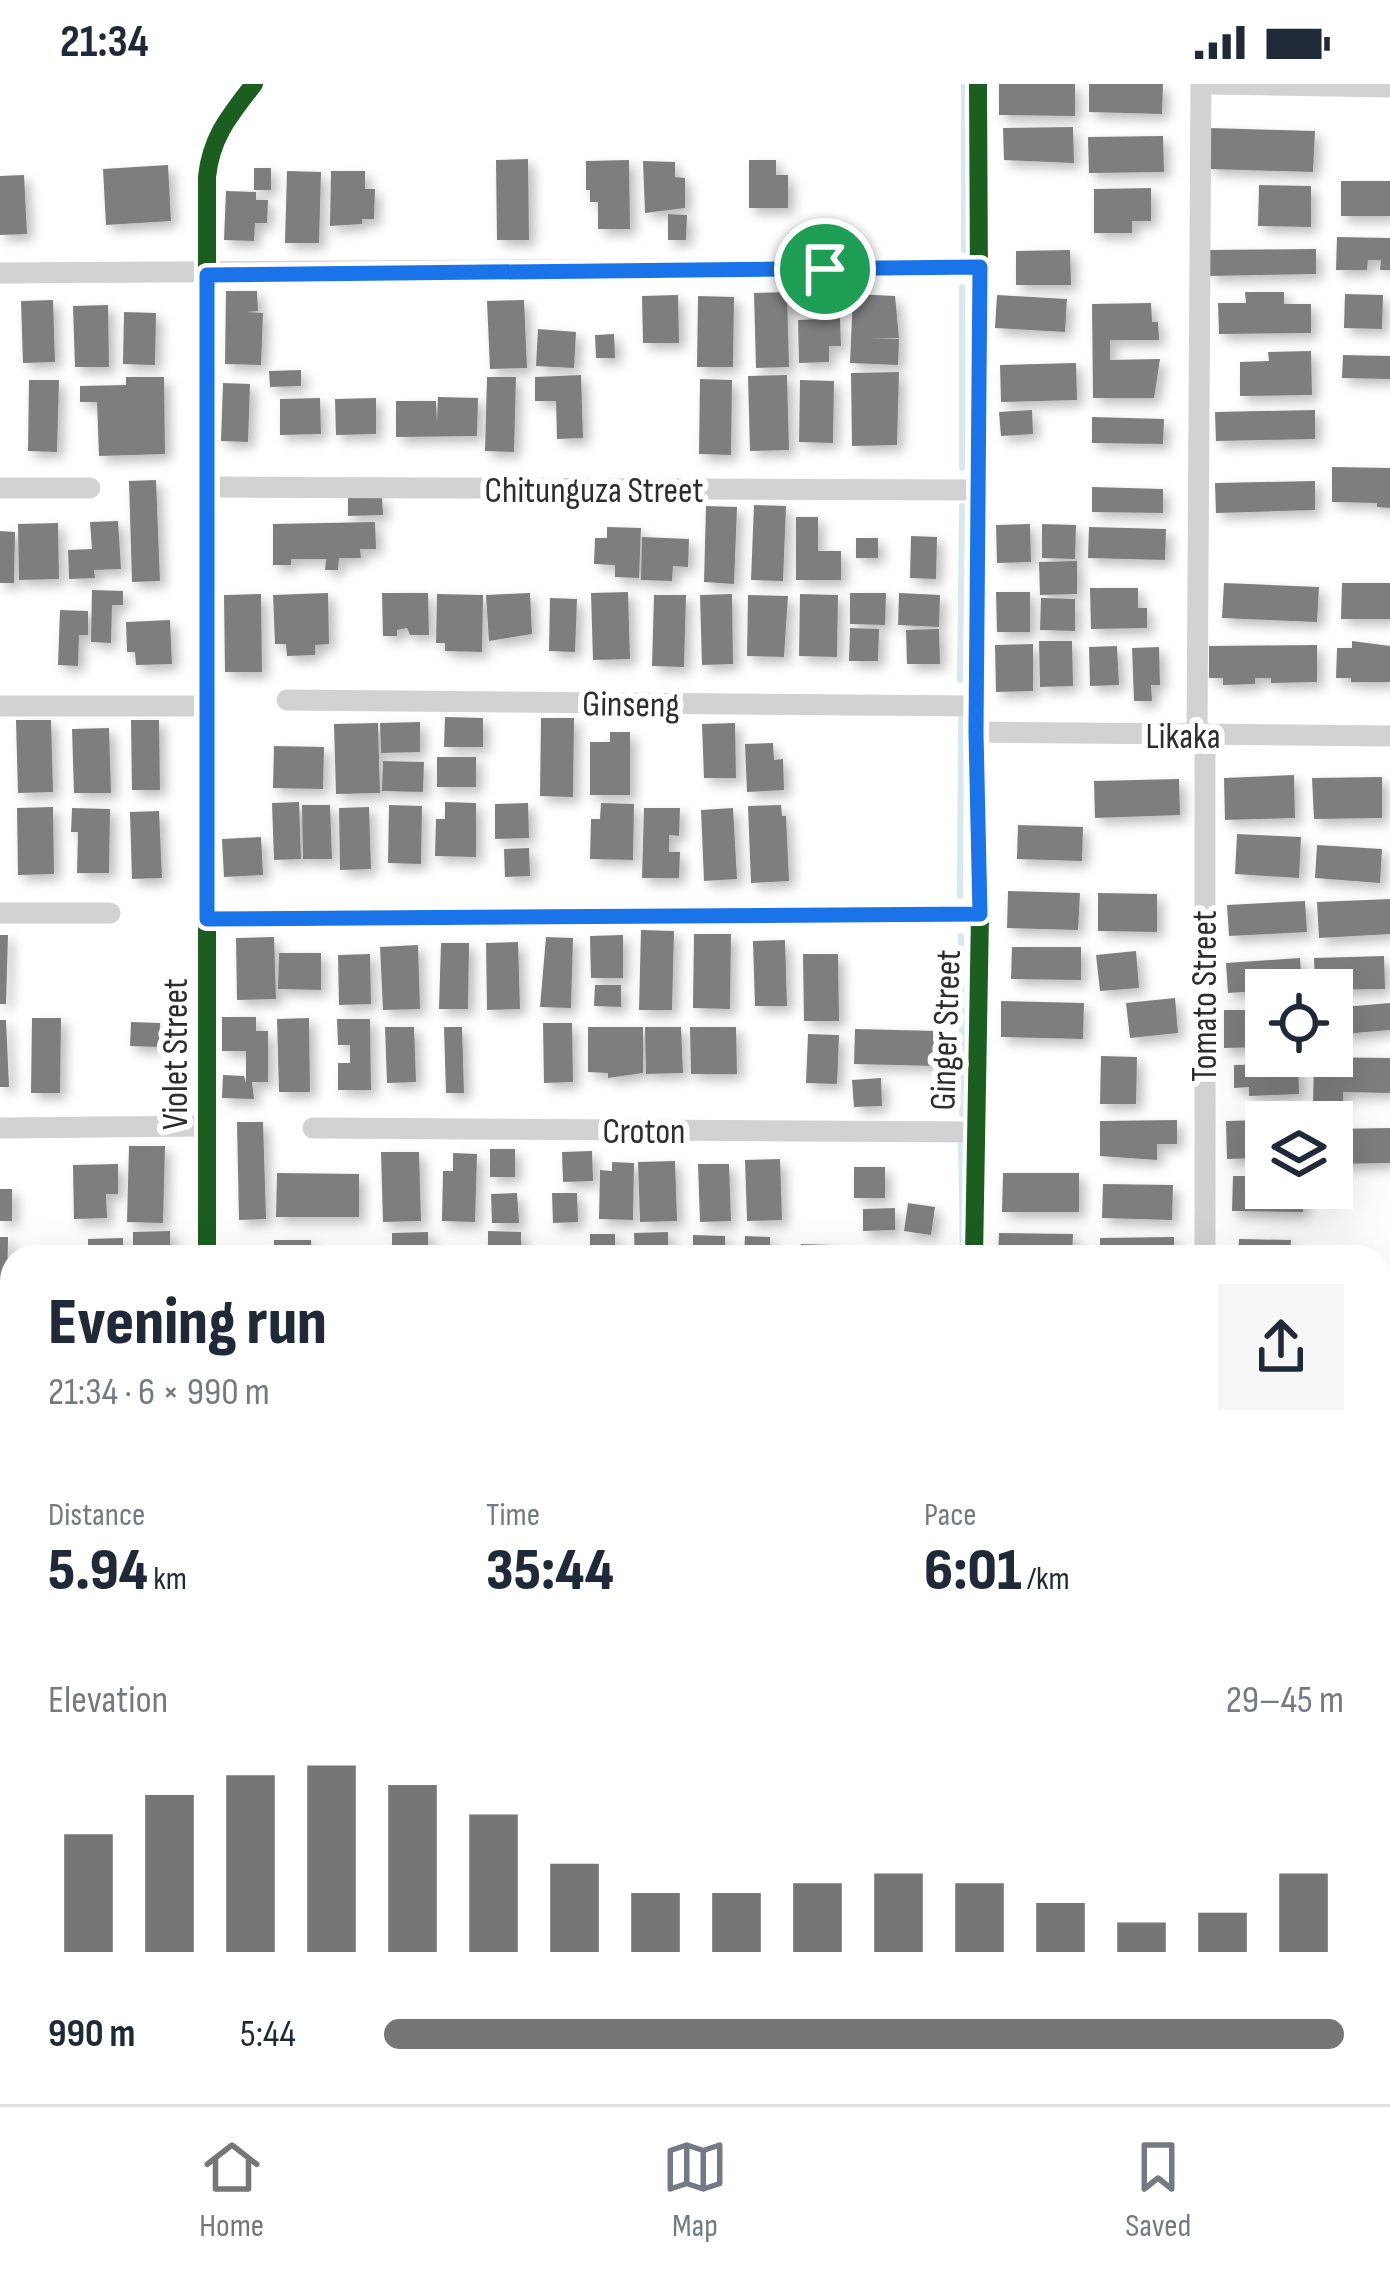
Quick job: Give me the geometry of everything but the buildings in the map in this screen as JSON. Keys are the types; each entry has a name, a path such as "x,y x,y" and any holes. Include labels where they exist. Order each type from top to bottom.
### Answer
{"street":[{"name":"Violet Street","path":"207,1245 210,149 222,124 254,84"},
{"name":"Ginger Street","path":"974,1245 980,914 978,84"},
{"name":"Tomato Street","path":"1201,84 1205,1245"},
{"path":"1214,84 1390,87"},
{"path":"0,273 980,267"},
{"name":"Chitunguza Street","path":"208,487 980,490"},
{"path":"0,488 90,488"},
{"name":"Ginseng","path":"286,700 976,706"},
{"path":"0,706 208,706"},
{"name":"Likaka","path":"976,732 1390,736"},
{"path":"0,913 110,913"},
{"path":"207,919 980,914"},
{"path":"0,1128 207,1126"},
{"name":"Croton","path":"313,1128 975,1132"}],"waterway":[{"path":"964,84 964,250"},
{"path":"962,287 962,468"},
{"path":"960,680 962,506"},
{"path":"960,896 961,718"},
{"path":"961,936 962,1114"},
{"path":"961,1145 963,1245"}],"cycle path":[{"path":"207,1245 207,177 217,138 254,84"},
{"path":"974,1245 980,914 978,84"}],"route":[{"path":"980,267 976,732 980,914 207,919 207,275 825,269 980,267"}]}
